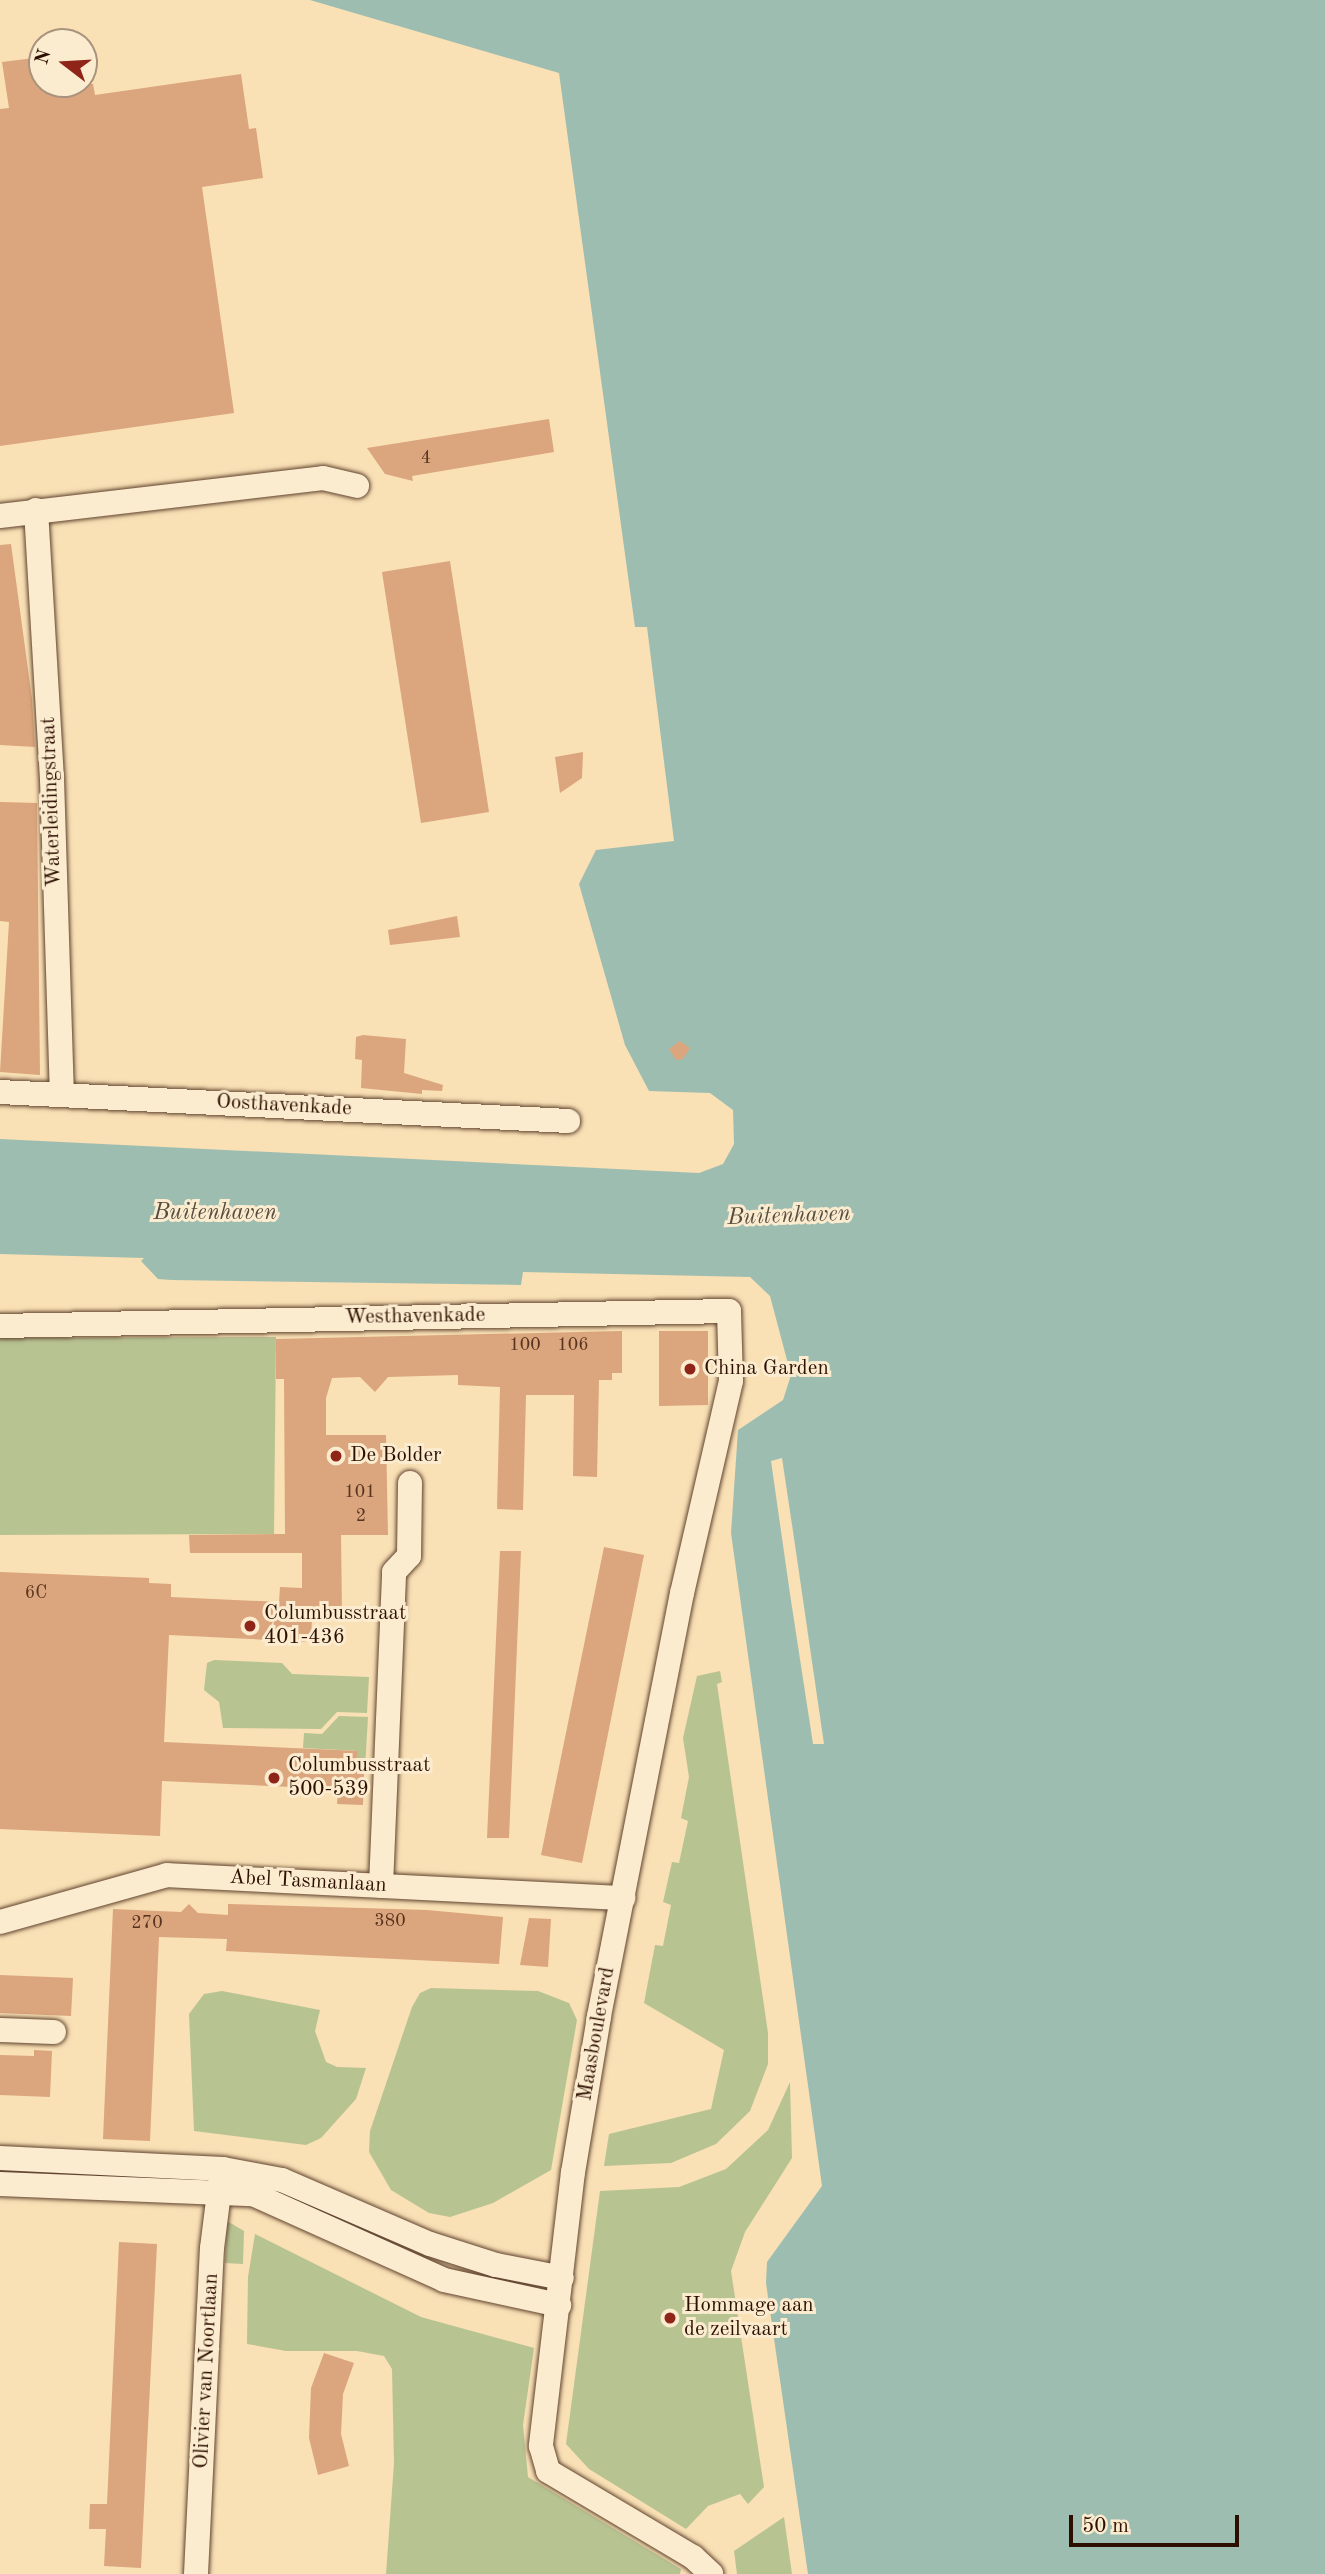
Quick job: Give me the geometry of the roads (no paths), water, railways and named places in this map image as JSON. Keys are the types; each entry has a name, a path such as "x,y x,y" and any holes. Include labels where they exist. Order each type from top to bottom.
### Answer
{"street":[{"path":"0,516 323,478 357,486"},
{"name":"Waterleidingstraat","path":"36,510 52,779 62,1095"},
{"name":"Oosthavenkade","path":"0,1092 568,1121"},
{"name":"Westhavenkade","path":"0,1326 729,1311 732,1381 724,1411"},
{"name":"Maasboulevard","path":"711,2574 693,2557 548,2471 541,2446 573,2172 682,1593 724,1411"},
{"path":"380,1886 394,1572 409,1556 410,1483"},
{"name":"Abel Tasmanlaan","path":"0,1922 167,1875 623,1898"},
{"path":"0,2030 54,2032"},
{"path":"0,2158 220,2181 281,2203 444,2280 559,2305"},
{"path":"0,2184 282,2180 430,2244 496,2265 562,2278"},
{"name":"Olivier van Noortlaan","path":"196,2574 220,2181"}],"water":[{"name":"Buitenhaven","path":"310,0 1325,0 1325,2574 808,2574 766,2283 767,2262 822,2186 731,1533 738,1430 783,1400 791,1375 770,1296 750,1277 523,1272 521,1285 171,1280 158,1279 141,1261 144,1258 0,1254 0,1139 699,1173 723,1164 734,1144 733,1110 710,1093 649,1091 625,1045 579,884 596,850 674,841 647,627 635,627 559,73"}],"place":[{"name":"China Garden","path":"690,1369"},
{"name":"De Bolder","path":"336,1456"},
{"name":"Columbusstraat 401-436","path":"250,1626"},
{"name":"Columbusstraat 500-539","path":"274,1778"},
{"name":"Hommage aan de zeilvaart","path":"670,2318"}]}
